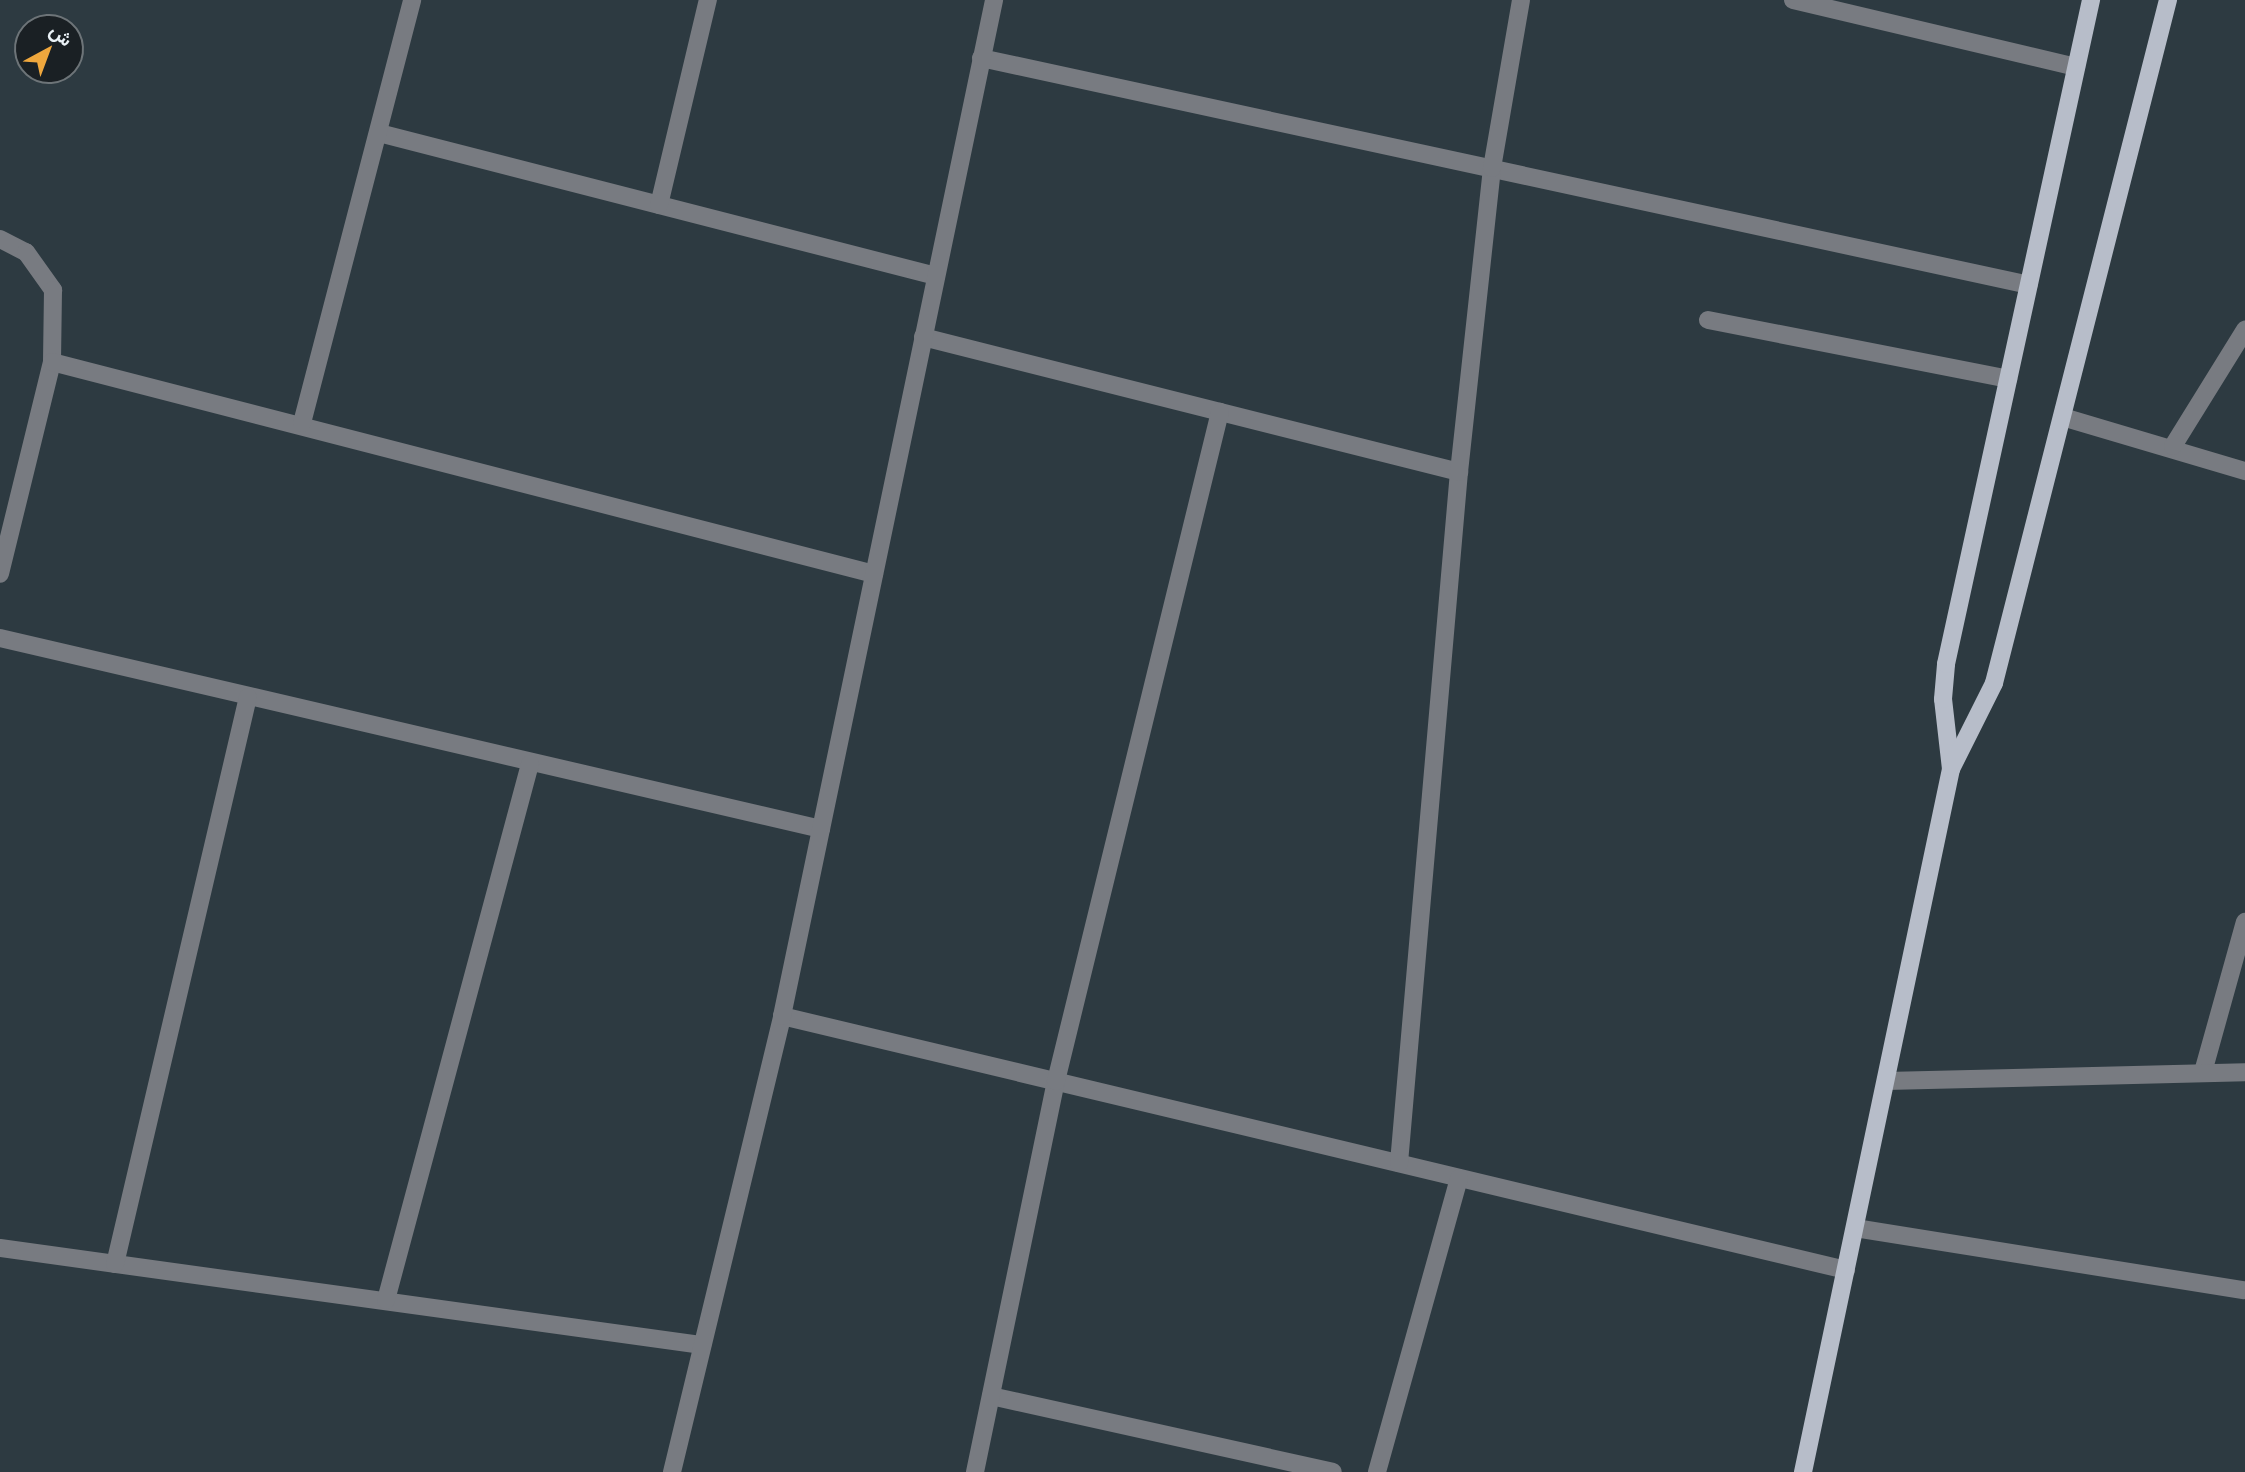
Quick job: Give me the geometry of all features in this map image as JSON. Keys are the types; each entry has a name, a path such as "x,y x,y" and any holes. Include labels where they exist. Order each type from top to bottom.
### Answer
{"main road":[{"path":"1951,769 1943,699 1946,664 2091,0"},
{"path":"1803,1472 1951,769 1994,683 2066,418 2168,0"}],"street":[{"path":"302,423 412,0"},
{"path":"659,205 708,0"},
{"path":"672,1472 782,1016 994,0"},
{"path":"1399,1163 1460,472 1492,168 1521,0"},
{"path":"1793,0 2076,67"},
{"path":"981,58 2029,285"},
{"path":"379,134 936,276"},
{"path":"0,239 26,252 53,290 52,362 6,521 0,574"},
{"path":"1708,320 2008,379"},
{"path":"2173,446 2245,331"},
{"path":"923,337 1460,472"},
{"path":"52,362 302,423 874,575"},
{"path":"975,1472 1056,1081 1220,412"},
{"path":"2066,418 2173,446 2245,471"},
{"path":"0,638 821,830"},
{"path":"115,1264 248,697"},
{"path":"386,1300 530,764"},
{"path":"2203,1072 2245,922"},
{"path":"782,1016 1846,1270"},
{"path":"1886,1081 2245,1072"},
{"path":"1377,1472 1459,1178"},
{"path":"1855,1228 2243,1290"},
{"path":"0,1248 702,1345"},
{"path":"991,1396 1333,1472"}]}
